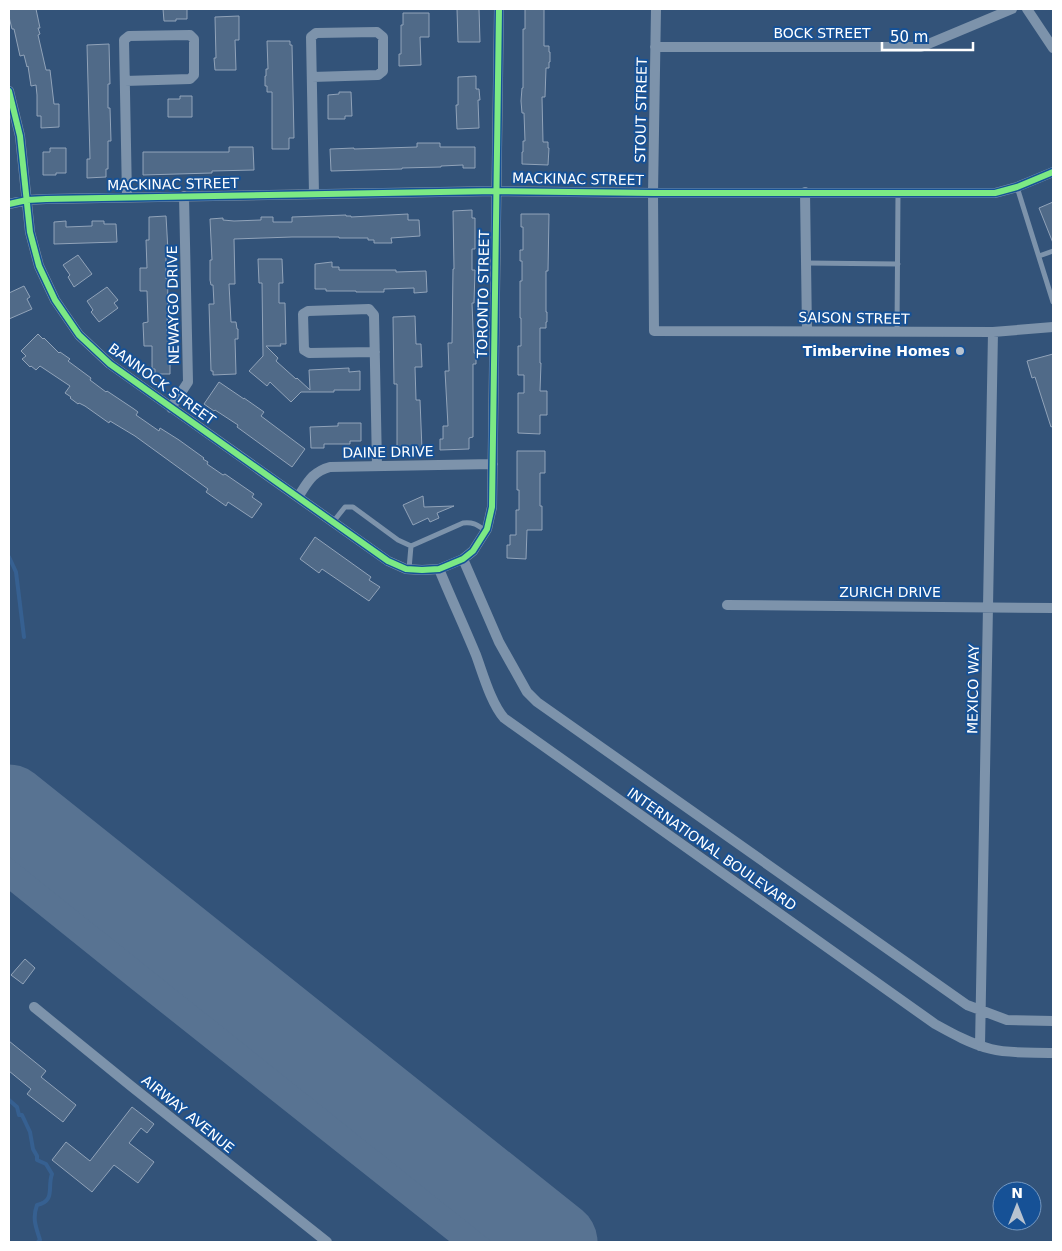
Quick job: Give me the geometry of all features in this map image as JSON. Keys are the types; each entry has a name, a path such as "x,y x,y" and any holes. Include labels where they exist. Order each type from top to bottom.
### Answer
{"street":[{"name":"TORONTO STREET","path":"453,564 463,559 472,551 486,531 492,507 499,9"},
{"name":"STOUT STREET","path":"654,331 653,192 656,9"},
{"name":"BOCK STREET","path":"655,47 921,47 1012,9"},
{"path":"1026,9 1053,48"},
{"path":"312,77 378,75 383,70 383,37 377,32 316,33 311,37 314,194"},
{"path":"125,81 190,79 194,75 194,39 190,35 129,36 124,40 127,197"},
{"name":"BANNOCK STREET","path":"9,90 20,136 30,232 39,266 55,300 80,335 110,364 388,561 409,569 422,570 439,569 453,564"},
{"name":"MACKINAC STREET","path":"9,204 27,200 127,197 497,191 995,193 1017,187 1053,172"},
{"path":"805,192 807,331"},
{"name":"NEWAYGO DRIVE","path":"171,408 188,382 184,196"},
{"path":"375,352 309,353 304,350 303,314 308,310 369,309 374,315 375,352 377,466"},
{"name":"SAISON STREET","path":"654,331 993,332 1053,327"},
{"name":"MEXICO WAY","path":"980,1046 993,332"},
{"name":"DAINE DRIVE","path":"298,496 312,476 330,467 493,464"},
{"name":"INTERNATIONAL BOULEVARD","path":"463,559 499,642 527,692 537,702 967,1005 1007,1020 1053,1021"},
{"name":"INTERNATIONAL BOULEVARD","path":"439,569 475,652 493,700 504,718 953,1035 992,1049 1010,1052 1053,1053"},
{"name":"ZURICH DRIVE","path":"727,605 1053,608"},
{"name":"AIRWAY AVENUE","path":"34,1007 327,1242"}],"lane":[{"path":"1017,187 1053,302"},
{"path":"897,332 898,193"},
{"path":"1039,256 1053,251"},
{"path":"806,263 898,264"},
{"path":"333,522 345,507 353,507 398,540 411,546 464,522 476,523 486,531"},
{"path":"409,569 411,546"}],"building":[{"path":"9,9 36,9 40,28 38,28 40,34 38,35 46,70 50,70 54,104 59,104 59,127 41,128 41,116 37,116 36,85 31,86 24,55 20,56 14,29 12,29 9,17"},
{"path":"163,9 187,9 187,19 164,21"},
{"path":"457,9 479,9 480,42 458,42"},
{"path":"525,9 544,9 544,46 549,46 550,52 549,68 546,68 545,97 542,97 543,142 548,142 548,165 522,164 523,141 525,141 524,113 522,113 521,101"},
{"path":"403,13 429,13 429,37 420,37 421,65 399,66"},
{"path":"239,16 239,40 235,40 236,70 215,70 215,17"},
{"path":"267,41 290,41 290,45 292,45 294,138 289,138 289,149 272,149 272,92 267,92 267,86 265,86 266,69 268,69"},
{"path":"109,44 110,84 108,84 108,108 110,108 111,141 108,141 108,169 106,169 106,177 87,178 87,159 90,159 87,45"},
{"path":"476,76 476,89 479,89 480,100 478,100 479,128 457,129 458,77"},
{"path":"339,92 351,92 352,116 345,116 345,119 328,119 328,95 339,94"},
{"path":"180,96 192,96 192,117 168,117 168,99 180,99"},
{"path":"417,143 440,143 440,147 475,147 475,168 463,168 463,165 331,171 330,149 417,147"},
{"path":"229,147 253,147 254,170 143,175 143,152 229,152"},
{"path":"50,148 66,148 66,173 43,175 43,152 50,152"},
{"path":"1053,202 1053,243 1039,208"},
{"path":"472,210 472,218 475,218 475,249 472,249 472,270 475,270 474,303 472,303 474,353 476,353 476,364 473,364 473,437 469,438 469,449 440,450 440,439 443,439 443,426 448,426 445,371 449,371 448,343 452,343 453,211"},
{"path":"408,214 408,220 419,220 420,236 391,238 392,243 374,243 374,240 368,240 368,238 339,237 234,239 235,284 229,284 231,322 236,322 238,329 238,339 235,339 236,374 213,375 213,371 211,371 209,304 214,304 213,285 211,285 210,280 210,260 212,260 210,219 223,218 223,220 234,221 261,220 261,217 273,217 273,222 292,222 292,217 346,215 351,217"},
{"path":"521,214 549,214 548,271 546,271 547,322 546,328 540,328 540,391 547,391 547,415 540,415 540,434 518,433 518,393 524,393 524,375 518,375 518,346 521,346 520,281 522,281 522,261 520,261 520,250 523,250"},
{"path":"166,216 168,251 166,251 166,279 168,278 167,333 170,333 170,350 173,350 173,361 170,361 170,374 155,374 155,369 152,369 152,346 144,346 143,323 148,322 147,291 140,291 140,268 147,268 146,240 149,240 149,217"},
{"path":"66,221 66,227 92,226 92,221 116,224 117,242 54,244 54,222"},
{"path":"78,255 92,274 74,287 68,277 70,275 63,265"},
{"path":"258,259 282,259 283,283 279,283 279,303 285,303 286,344 266,346 278,358 276,361 310,390 309,370 349,368 349,372 360,371 360,390 301,392 291,402 270,382 267,386 249,371 263,356 262,283 259,283"},
{"path":"332,262 332,267 339,267 339,270 426,271 427,292 414,293 414,288 384,289 384,292 326,291 326,289 315,289 315,264"},
{"path":"24,286 30,297 27,299 32,309 9,319 9,293"},
{"path":"107,287 118,300 114,303 118,308 99,322 91,312 93,310 87,301"},
{"path":"415,316 416,344 421,344 422,367 415,367 416,400 420,400 422,450 397,450 397,384 394,384 393,317"},
{"path":"38,334 59,353 70,359 68,361 91,378 90,380 138,412 136,415 159,431 160,428 179,440 204,458 208,462 207,464 254,494 252,497 262,504 252,518 228,502 226,506 206,492 208,489 135,436 110,421 109,423 85,406 78,404 65,393 70,386 40,366 36,370 30,367 22,359 26,356 21,351"},
{"path":"1053,354 1053,426 1051,427 1035,377 1032,378 1027,361"},
{"path":"219,382 264,412 261,416 305,449 292,467 237,427 238,425 204,404"},
{"path":"338,423 361,423 361,441 350,441 350,444 324,444 324,448 311,448 310,427 338,426"},
{"path":"517,451 545,451 545,473 540,473 542,530 527,530 526,559 507,558 507,545 510,545 510,535 516,535 516,510 519,510"},
{"path":"423,496 424,507 454,506 437,513 439,518 430,522 428,518 413,525 403,505"},
{"path":"315,537 371,577 369,580 380,587 369,601 322,569 319,573 300,559"},
{"path":"25,959 35,968 23,984 11,975"},
{"path":"9,1041 46,1071 41,1077 76,1105 63,1122 27,1094 31,1089 9,1071"},
{"path":"132,1107 154,1124 147,1133 141,1128 129,1143 154,1162 138,1183 114,1165 92,1192 52,1160 66,1142 90,1161"}],"waterway":[{"path":"9,557 16,572 24,637"},
{"path":"9,1100 17,1107 19,1115 22,1115 30,1132 37,1160 46,1164 52,1174 49,1197 43,1203 37,1205 35,1223 40,1240 38,1242"}],"taxiway":[{"path":"9,870 476,1242"}],"runway":[{"path":"9,805 557,1242"}],"cycle path":[{"path":"9,91 20,136 30,232 39,266 55,300 79,335 110,364 388,561 406,569 439,569 463,559 473,551 487,529 492,507 499,9"},
{"path":"9,204 27,200 46,199 497,191 995,193 1017,187 1053,172"}],"place":[{"name":"Timbervine Homes","path":"960,351"}]}
